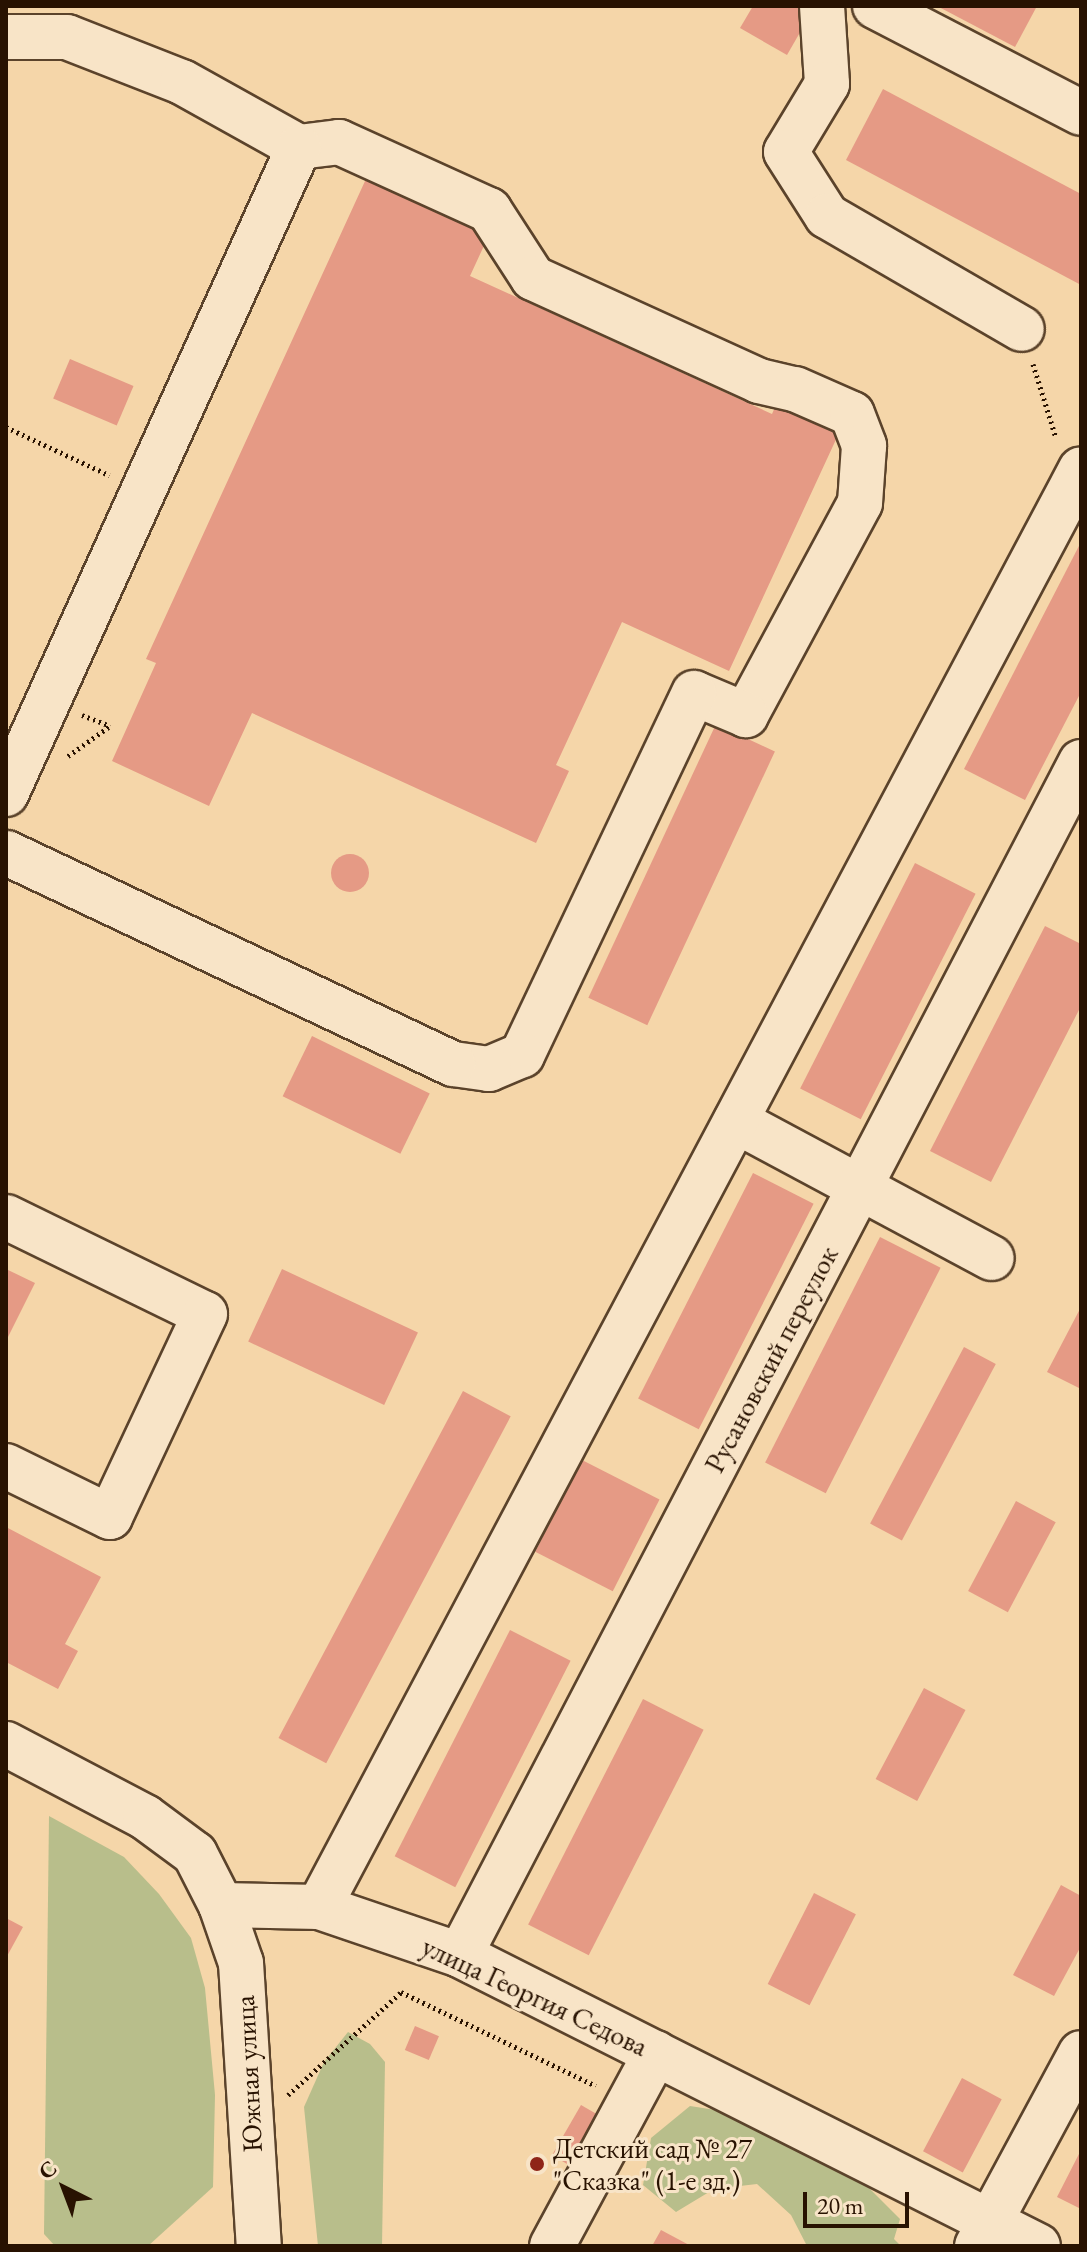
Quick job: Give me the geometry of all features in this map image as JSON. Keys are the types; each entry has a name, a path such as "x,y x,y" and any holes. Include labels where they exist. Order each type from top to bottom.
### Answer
{"street":[{"path":"822,6 827,84 786,152 827,216 1022,329"},
{"path":"875,6 1081,113"},
{"path":"6,37 67,37 182,82 299,147 339,142 489,210 533,278 759,381 795,389 852,414 864,446 860,503 746,715 694,693 522,1055 489,1069 453,1064 6,853"},
{"path":"6,794 299,147"},
{"path":"319,1907 1078,482"},
{"name":"Русановский переулок","path":"460,1955 1081,762"},
{"path":"736,1121 992,1258"},
{"path":"6,1217 205,1314 110,1517 6,1466"},
{"path":"6,1744 145,1817 182,1844 195,1854 221,1905"},
{"name":"улица Георгия Седова","path":"221,1905 319,1907 460,1955 656,2053 984,2234 1038,2246"},
{"name":"Южная улица","path":"221,1905 241,1963 259,2246"},
{"path":"552,2246 656,2053"},
{"path":"984,2234 1081,2053"}],"path":[{"path":"1022,329 1078,482"},
{"path":"6,427 142,491"},
{"path":"281,2101 401,1992 629,2102"}],"green space":[{"path":"49,1816 124,1857 159,1894 191,1938 205,1988 215,2095 213,2187 148,2246 55,2246 44,2234"},
{"path":"348,2032 370,2044 385,2062 382,2246 318,2246 304,2107 324,2062"},
{"path":"690,2106 760,2117 842,2161 900,2219 894,2239 901,2246 807,2246 791,2215 757,2184 714,2189 676,2212 643,2185 651,2138"}],"building":[{"path":"753,6 795,6 810,15 787,55 740,28"},
{"path":"937,6 1037,6 1015,47"},
{"path":"883,89 1081,194 1081,285 846,160"},
{"path":"371,168 494,224 470,276 772,414 782,391 845,420 729,671 622,622 556,765 569,771 536,843 252,713 209,806 112,761 156,663 146,659"},
{"path":"70,359 134,386 117,426 53,399"},
{"path":"1081,542 1081,692 1025,800 964,769"},
{"path":"716,724 775,751 647,1025 588,998"},
{"path":"350,854 363,860 369,873 363,886 350,892 337,886 331,873 337,860"},
{"path":"915,863 976,894 861,1119 800,1088"},
{"path":"1045,926 1081,944 1081,1006 991,1182 930,1151"},
{"path":"312,1036 430,1093 400,1154 283,1096"},
{"path":"753,1173 814,1204 699,1429 638,1398"},
{"path":"880,1237 941,1268 826,1493 765,1462"},
{"path":"6,1269 35,1283 6,1341"},
{"path":"282,1269 418,1332 384,1405 248,1342"},
{"path":"1081,1307 1081,1389 1047,1372"},
{"path":"964,1347 996,1364 902,1540 870,1524"},
{"path":"463,1391 511,1416 326,1763 278,1738"},
{"path":"582,1460 660,1499 613,1591 535,1552"},
{"path":"1016,1501 1056,1522 1008,1612 968,1591"},
{"path":"6,1527 101,1577 65,1644 78,1651 58,1689 6,1662"},
{"path":"510,1630 571,1661 455,1887 395,1856"},
{"path":"924,1688 965,1710 917,1801 876,1779"},
{"path":"643,1699 704,1730 589,1955 528,1924"},
{"path":"1061,1885 1081,1896 1081,1946 1054,1996 1013,1975"},
{"path":"814,1893 856,1914 810,2005 768,1984"},
{"path":"6,1918 23,1927 6,1958"},
{"path":"415,2026 439,2036 429,2060 405,2050"},
{"path":"962,2078 1002,2099 963,2172 923,2151"},
{"path":"581,2105 607,2120 578,2170 552,2155"},
{"path":"1081,2150 1081,2209 1057,2197"},
{"path":"661,2230 691,2246 652,2246"}],"place":[{"name":"Детский сад № 27 \"Сказка\" (1-е зд.)","path":"537,2164"}]}
